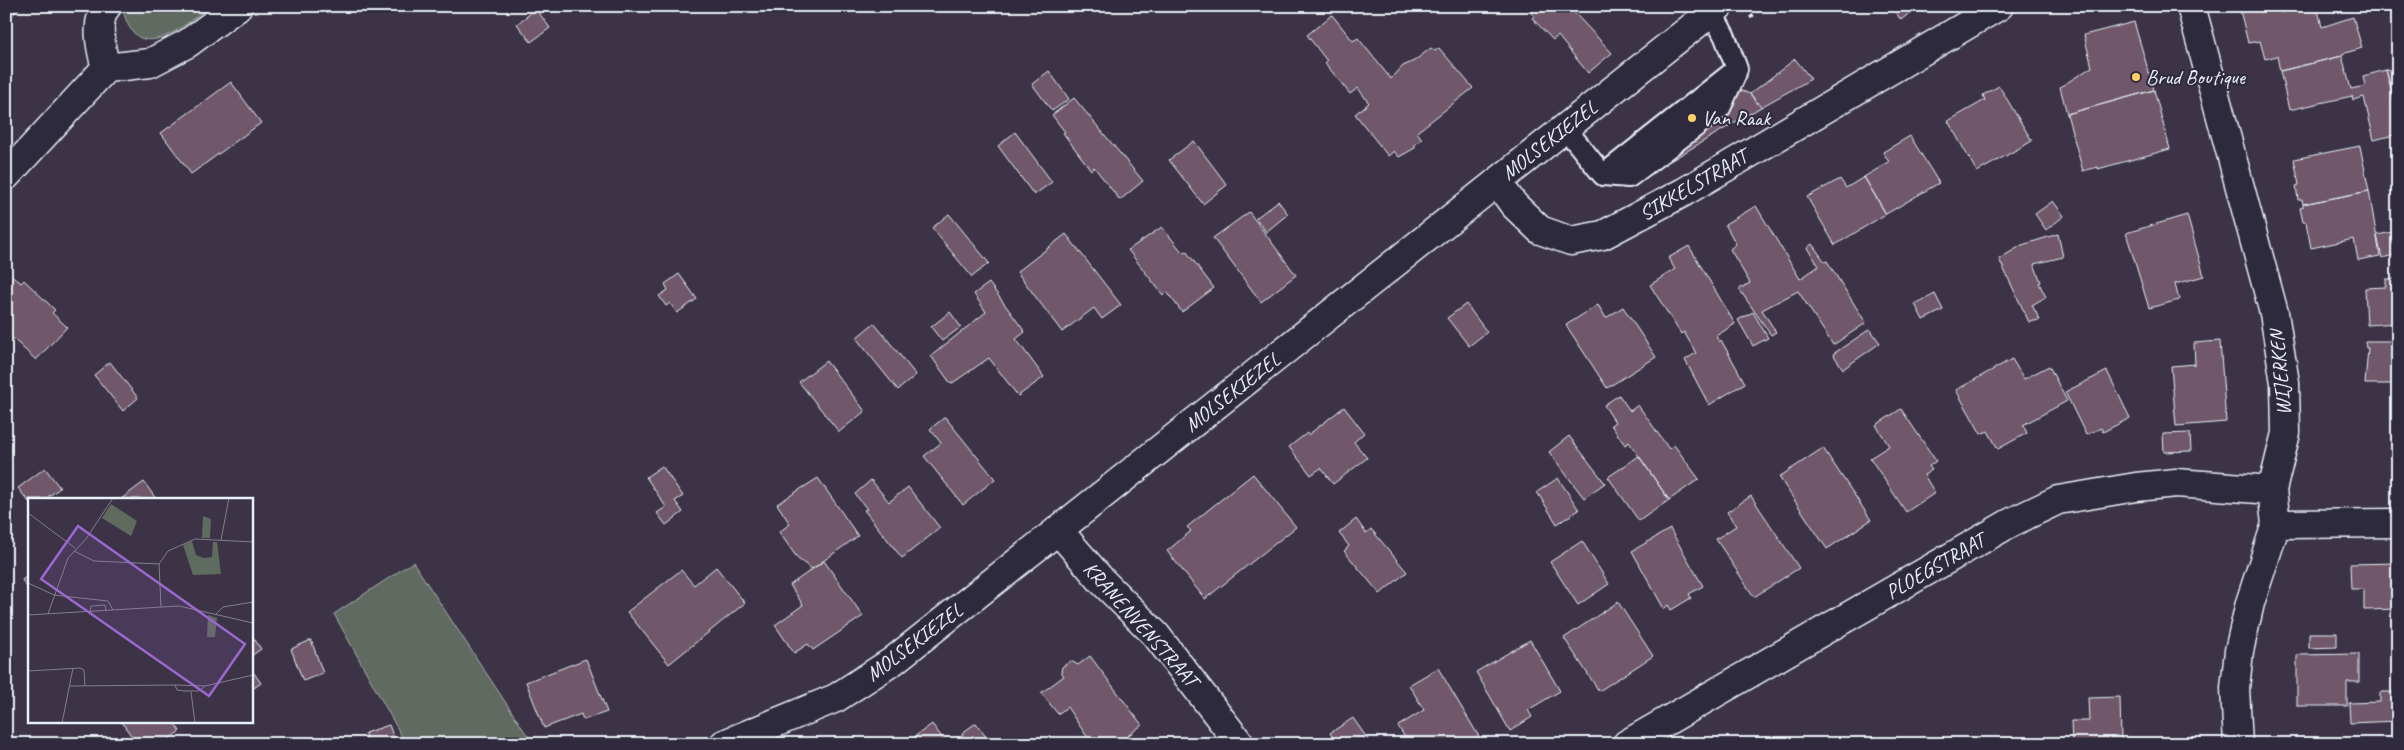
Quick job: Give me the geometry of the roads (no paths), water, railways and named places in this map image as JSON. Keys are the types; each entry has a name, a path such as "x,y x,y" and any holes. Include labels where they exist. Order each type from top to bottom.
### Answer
{"street":[{"path":"106,68 100,44 102,13 107,6"},
{"path":"6,176 106,68 150,63 188,43 238,6"},
{"name":"SIKKELSTRAAT","path":"1497,182 1514,205 1540,230 1571,241 1603,235 1684,192 1999,6"},
{"name":"WIJERKEN","path":"2190,6 2274,313 2285,383 2286,433 2272,490 2276,524 2250,603 2235,688 2238,744"},
{"name":"MOLSEKIEZEL","path":"724,744 836,698 893,661 1715,9"},
{"name":"PLOEGSTRAAT","path":"1627,744 2010,523 2058,500 2136,487 2176,483 2272,490"},
{"path":"2276,524 2398,523"},
{"name":"KRANENVENSTRAAT","path":"1058,530 1102,581 1156,635 1240,744"}],"lane":[{"path":"1565,128 1603,175 1629,177 1720,108 1737,70 1715,9"}],"place":[{"name":"Brud Boutique","path":"2136,77"},
{"name":"Van Raak","path":"1692,118"}]}
